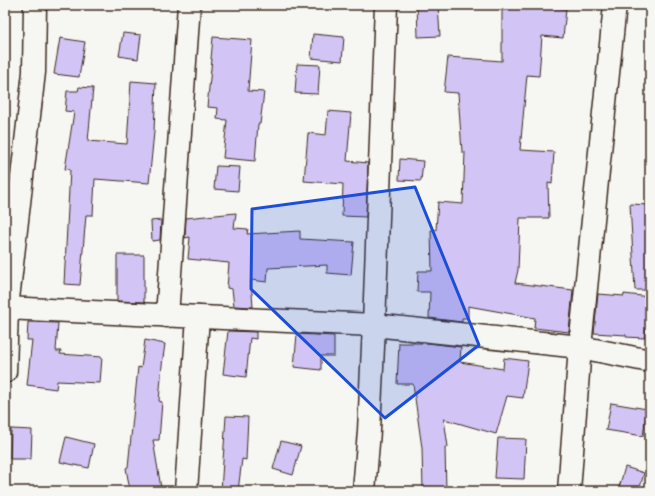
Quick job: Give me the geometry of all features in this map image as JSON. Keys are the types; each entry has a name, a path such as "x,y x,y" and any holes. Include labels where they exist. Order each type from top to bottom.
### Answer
{"street":[{"path":"5,372 6,308 34,72 36,5"},
{"path":"167,316 189,5"},
{"path":"364,491 369,431 374,325 386,5"},
{"path":"569,491 580,347 615,5"},
{"path":"6,308 374,325 580,347 650,361"},
{"path":"186,491 198,317"}],"highlighted area":[{"path":"415,187 479,345 385,418 251,289 252,209"}],"building":[{"path":"417,5 438,5 440,36 418,37"},
{"path":"502,5 525,5 566,9 563,38 542,36 539,76 527,75 520,150 554,152 552,184 548,183 549,218 520,218 518,270 515,283 573,290 569,332 534,328 535,318 468,306 468,318 462,318 462,322 429,318 430,292 417,292 418,271 432,271 431,230 436,230 438,202 463,204 465,152 462,152 458,93 444,92 448,57 502,61"},
{"path":"123,33 141,35 138,59 119,56"},
{"path":"313,34 344,37 342,61 311,58"},
{"path":"213,37 252,40 248,91 264,92 260,124 258,124 255,161 223,158 227,120 217,119 218,108 207,107"},
{"path":"60,38 85,42 79,77 54,74"},
{"path":"297,64 320,65 318,94 295,93"},
{"path":"131,81 156,83 154,132 149,183 95,179 93,215 86,215 80,285 64,284 70,170 65,169 74,112 65,111 67,91 78,91 79,87 93,88 88,141 127,144"},
{"path":"328,111 351,113 347,161 368,163 366,217 342,216 343,184 304,181 308,133 326,135"},
{"path":"400,159 423,161 421,181 399,180"},
{"path":"216,166 240,167 238,191 214,189"},
{"path":"630,204 650,205 650,290 635,290"},
{"path":"236,213 234,228 248,229 247,234 300,231 300,239 354,242 351,275 327,273 327,265 268,268 267,282 251,280 253,307 234,306 232,289 227,288 229,263 188,259 190,237 185,238 186,218"},
{"path":"161,220 160,240 152,241 151,221"},
{"path":"117,255 144,255 144,302 117,301"},
{"path":"598,294 624,296 624,294 650,297 650,329 646,328 644,338 594,333"},
{"path":"28,322 58,323 56,351 61,351 60,354 102,357 100,383 57,381 56,389 27,385 32,340 27,340"},
{"path":"228,331 256,332 256,339 250,338 246,377 223,374"},
{"path":"297,334 334,336 334,356 321,356 321,370 294,367"},
{"path":"145,340 165,344 159,401 162,402 159,440 153,440 161,488 145,491 130,491 126,468 128,467 138,367 141,368"},
{"path":"399,343 428,343 461,347 460,362 503,369 504,358 528,361 523,398 507,396 496,434 444,419 448,447 445,447 446,491 423,491 422,448 413,384 397,384"},
{"path":"611,403 647,409 643,436 606,430"},
{"path":"226,416 248,417 246,460 242,459 238,491 221,491"},
{"path":"11,429 32,430 31,459 10,459"},
{"path":"66,437 94,444 89,468 60,462"},
{"path":"498,438 526,439 524,479 495,478"},
{"path":"281,441 301,446 293,475 273,469"},
{"path":"625,467 644,473 639,491 618,491"}]}
